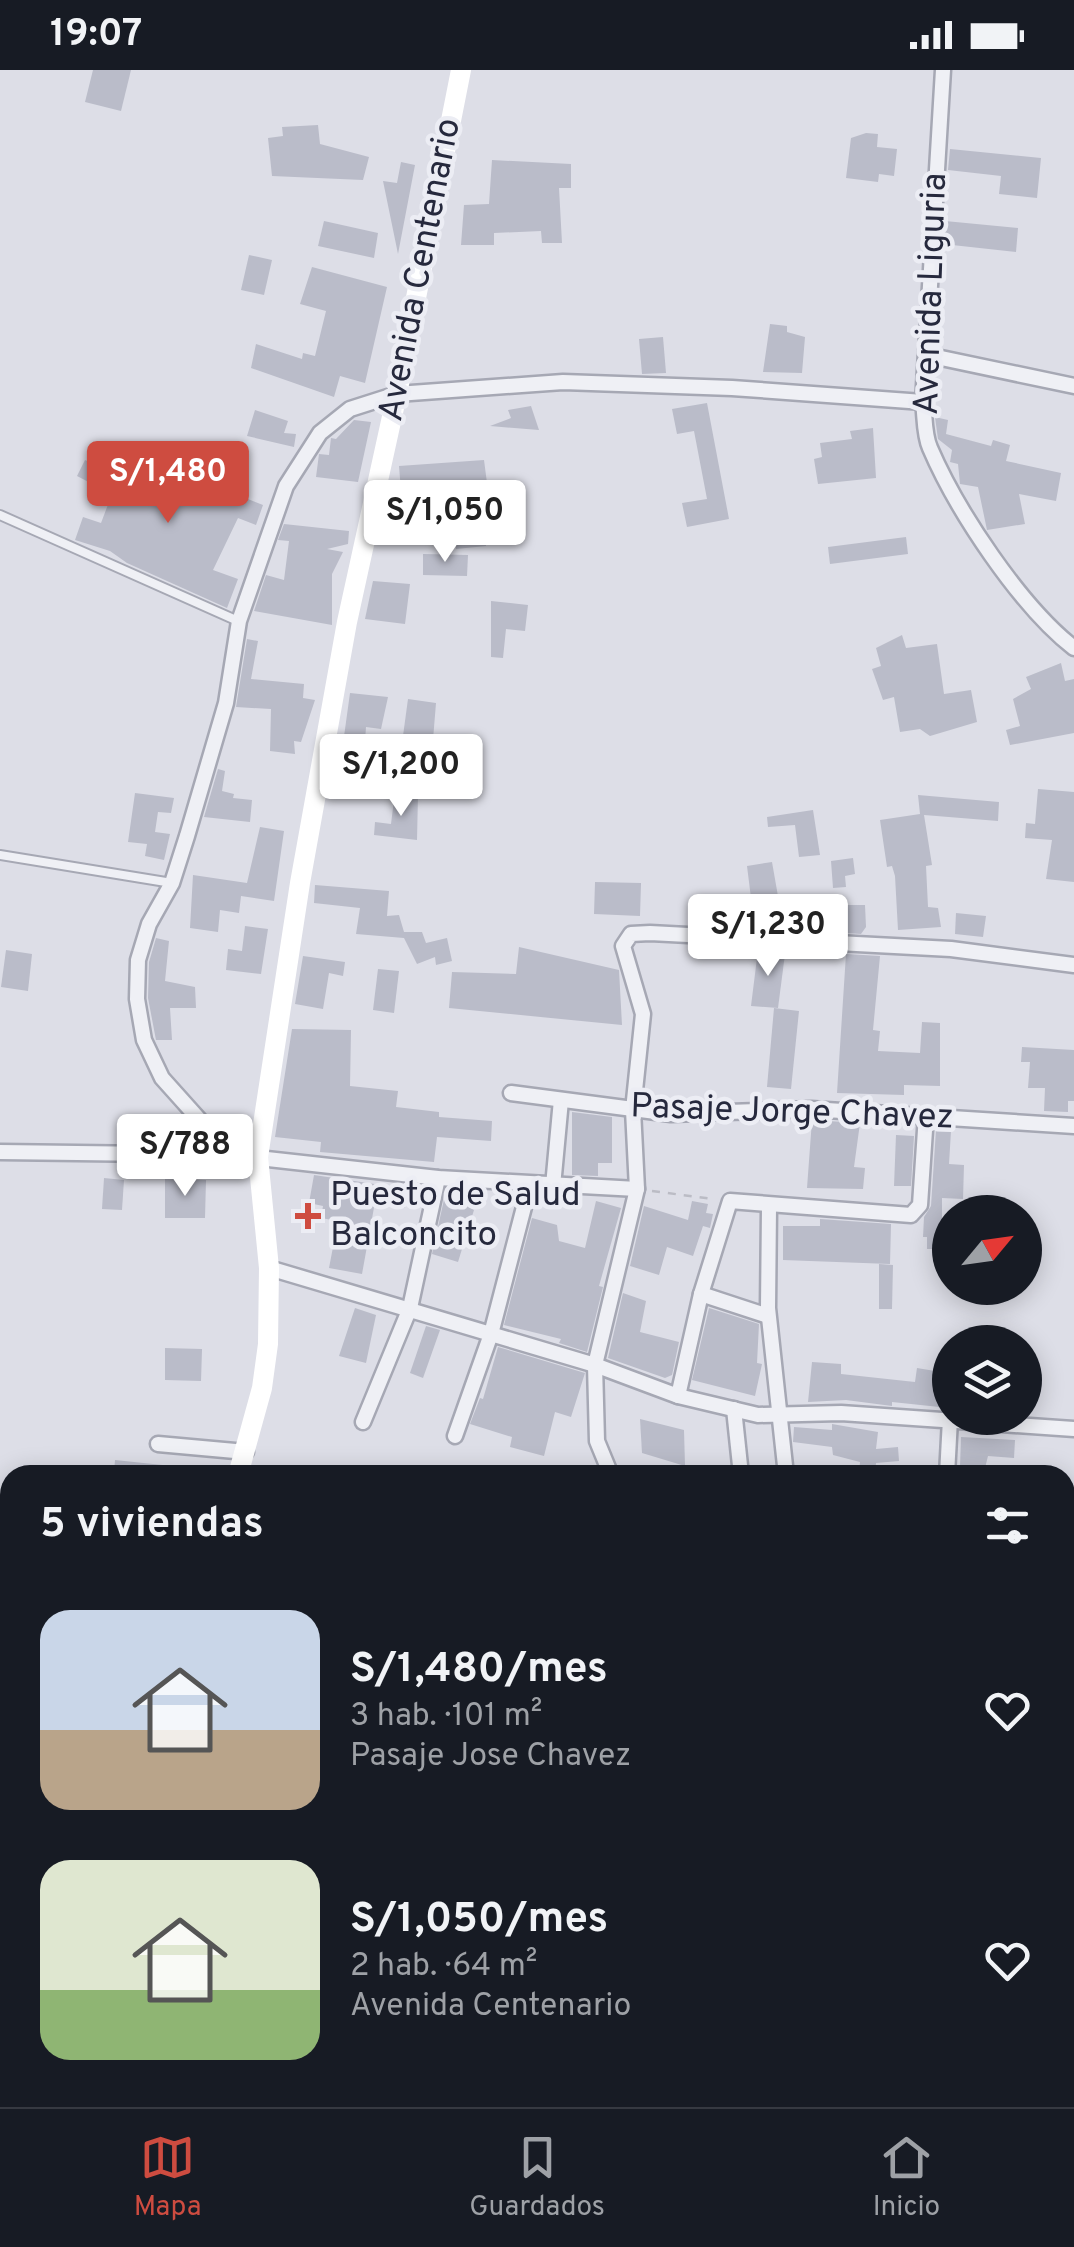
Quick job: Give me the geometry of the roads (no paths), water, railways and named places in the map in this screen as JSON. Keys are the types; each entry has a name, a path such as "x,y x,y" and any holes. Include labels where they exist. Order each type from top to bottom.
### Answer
{"main road":[{"name":"Avenida Centenario","path":"241,1465 268,1344 269,1268 258,1156 346,622 398,394 456,71"}],"street":[{"name":"Avenida Liguria","path":"943,70 923,402 928,446 996,562 1053,632 1074,648"},
{"path":"927,355 1074,386"},
{"path":"231,1155 162,1078 144,1040 137,1000 138,960 149,924 172,882 226,703 239,621 286,486 320,433 350,409 398,394 563,382 732,388 923,402"},
{"path":"607,1465 597,1441 595,1365 637,1189 634,1110 643,1014 623,946 631,934 951,949 1074,964"},
{"name":"Pasaje Jorge Chavez","path":"511,1093 672,1114 811,1109 1074,1126"},
{"path":"553,1186 561,1100"},
{"path":"678,1396 701,1294 730,1202 768,1208 911,1216 920,1205 926,1115"},
{"path":"0,1152 258,1156 438,1178 637,1189"},
{"path":"364,1422 410,1308 438,1178"},
{"path":"455,1436 491,1334 530,1184"},
{"path":"768,1208 768,1316 785,1465"},
{"path":"269,1268 734,1410 779,1417 841,1413 932,1418"},
{"path":"701,1294 768,1316"},
{"path":"734,1410 740,1465"},
{"path":"1042,1426 1074,1429"},
{"path":"948,1465 949,1435"},
{"path":"158,1444 246,1452"}],"lane":[{"path":"0,515 239,621"},
{"path":"0,855 172,882"}],"place":[{"name":"Puesto de Salud Balconcito","path":"308,1216"}]}
